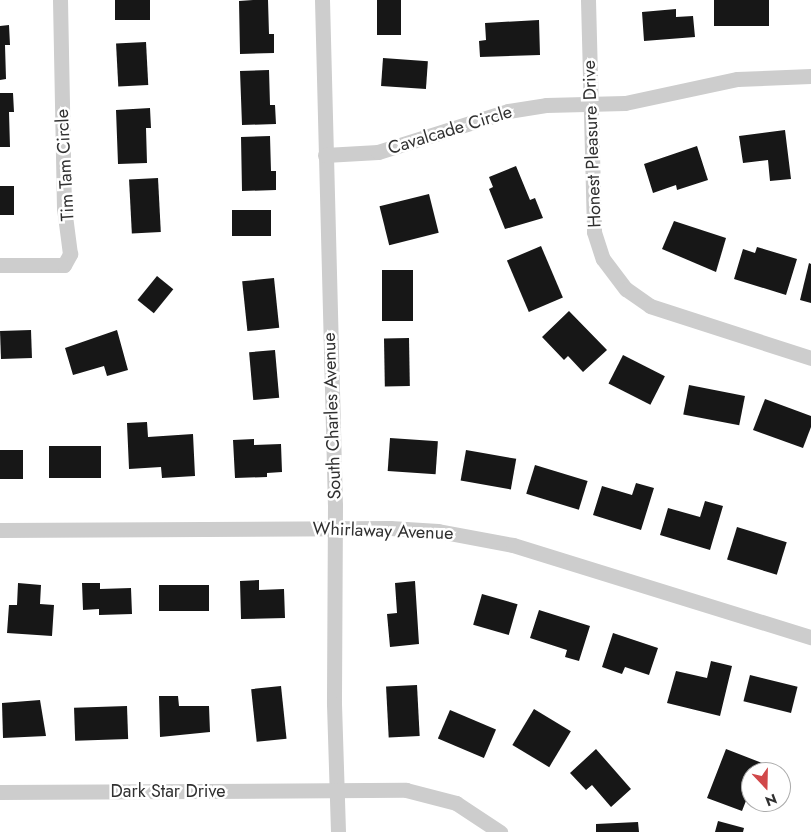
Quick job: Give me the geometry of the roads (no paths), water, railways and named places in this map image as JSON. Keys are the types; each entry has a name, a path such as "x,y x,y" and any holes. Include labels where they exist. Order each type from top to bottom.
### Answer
{"street":[{"name":"Tim Tam Circle","path":"0,265 64,264 70,254 64,208 60,0"},
{"name":"South Charles Avenue","path":"322,0 335,529 336,790 338,832"},
{"name":"Honest Pleasure Drive","path":"588,0 594,232 604,259 617,279 635,297 668,314 811,358"},
{"name":"Cavalcade Circle","path":"325,155 378,152 508,111 625,103 737,78 811,76"},
{"name":"Whirlaway Avenue","path":"0,530 335,529 438,531 486,538 811,637"},
{"name":"Dark Star Drive","path":"0,792 406,790 456,803 500,832"}]}
